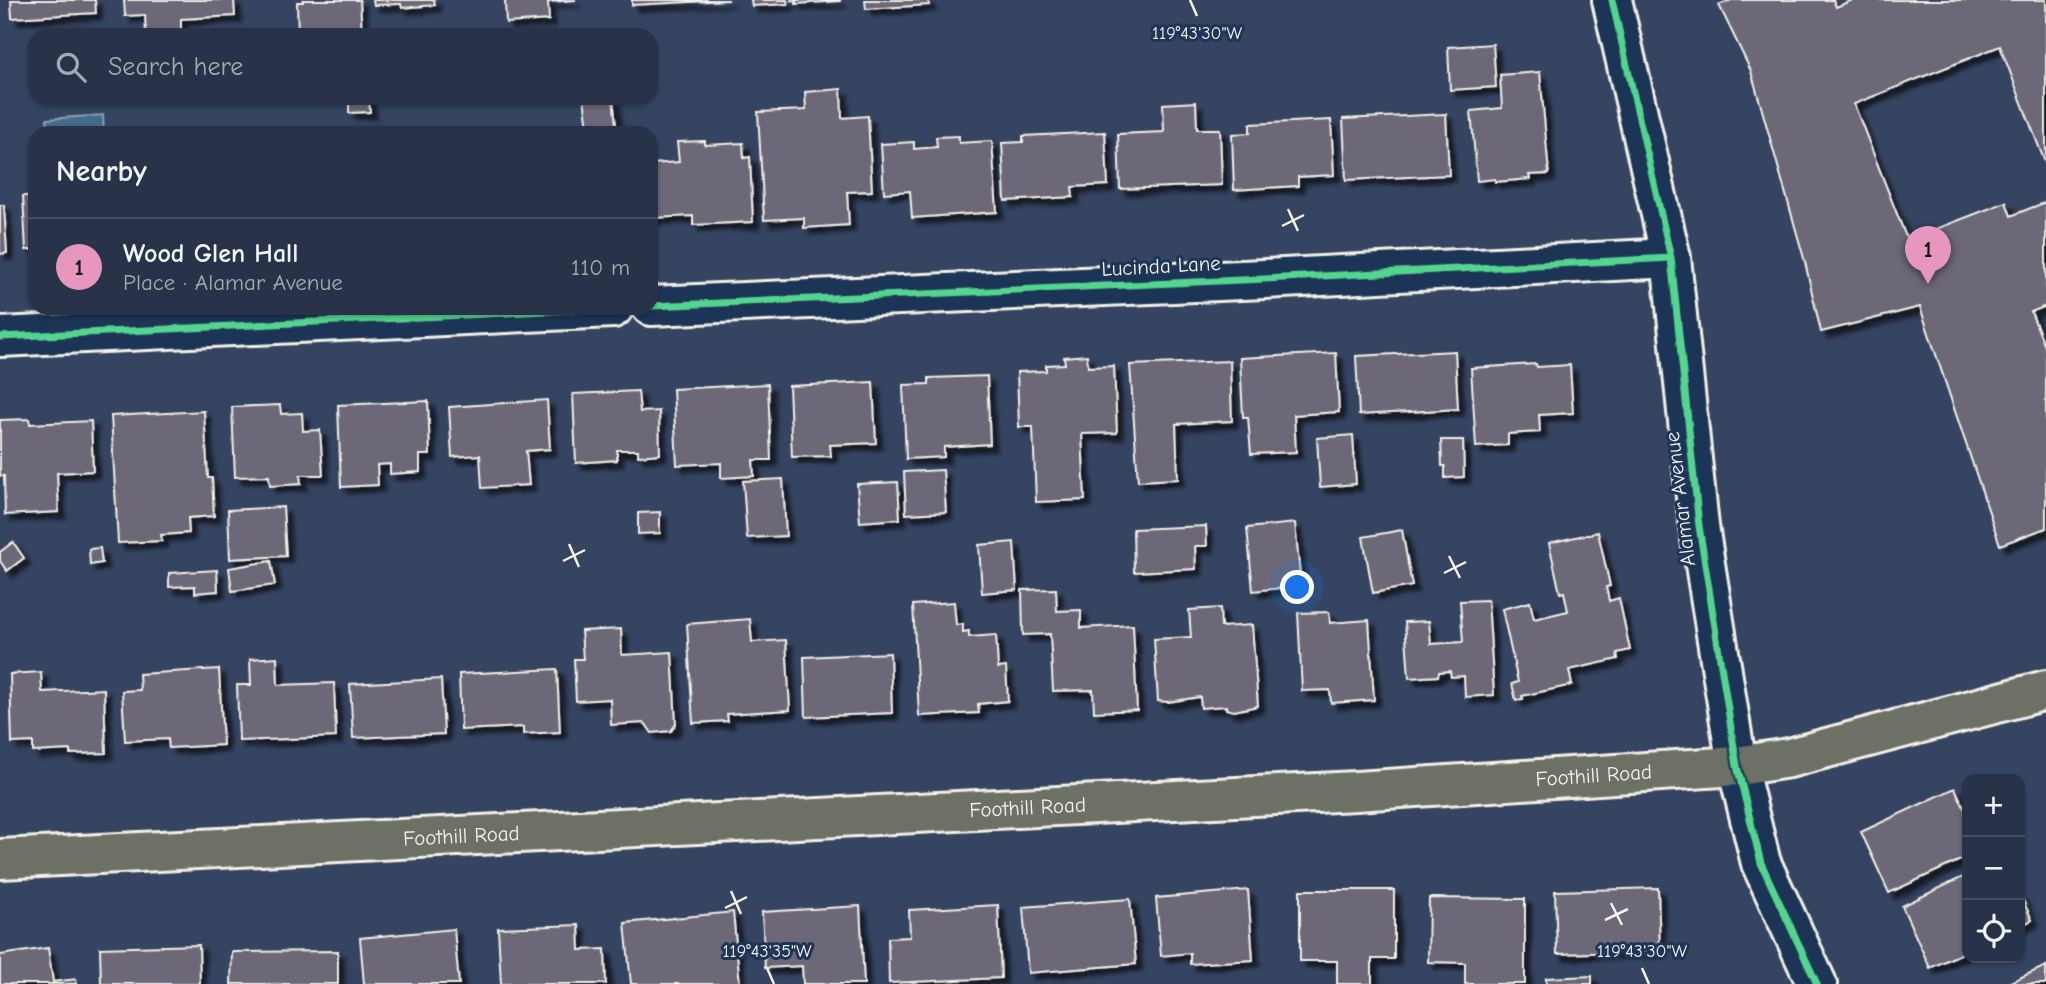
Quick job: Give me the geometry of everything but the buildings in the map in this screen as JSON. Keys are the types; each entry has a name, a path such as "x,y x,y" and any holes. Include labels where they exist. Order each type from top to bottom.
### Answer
{"main road":[{"name":"Foothill Road","path":"0,859 1328,792 1737,766 1788,758 2046,690"}],"street":[{"name":"Alamar Avenue","path":"1612,0 1671,258 1699,526 1737,766 1761,863 1817,984"},
{"name":"Lucinda Lane","path":"658,306 1671,258"},
{"path":"0,337 465,315"}],"water":[{"path":"103,115 104,126 48,126 47,119"}],"cycle path":[{"path":"1612,0 1671,258 1699,526 1737,766 1761,863 1817,984"},
{"path":"658,306 1671,258"},
{"path":"0,337 465,315"}],"place":[{"name":"Wood Glen Hall","path":"1928,284"}]}
